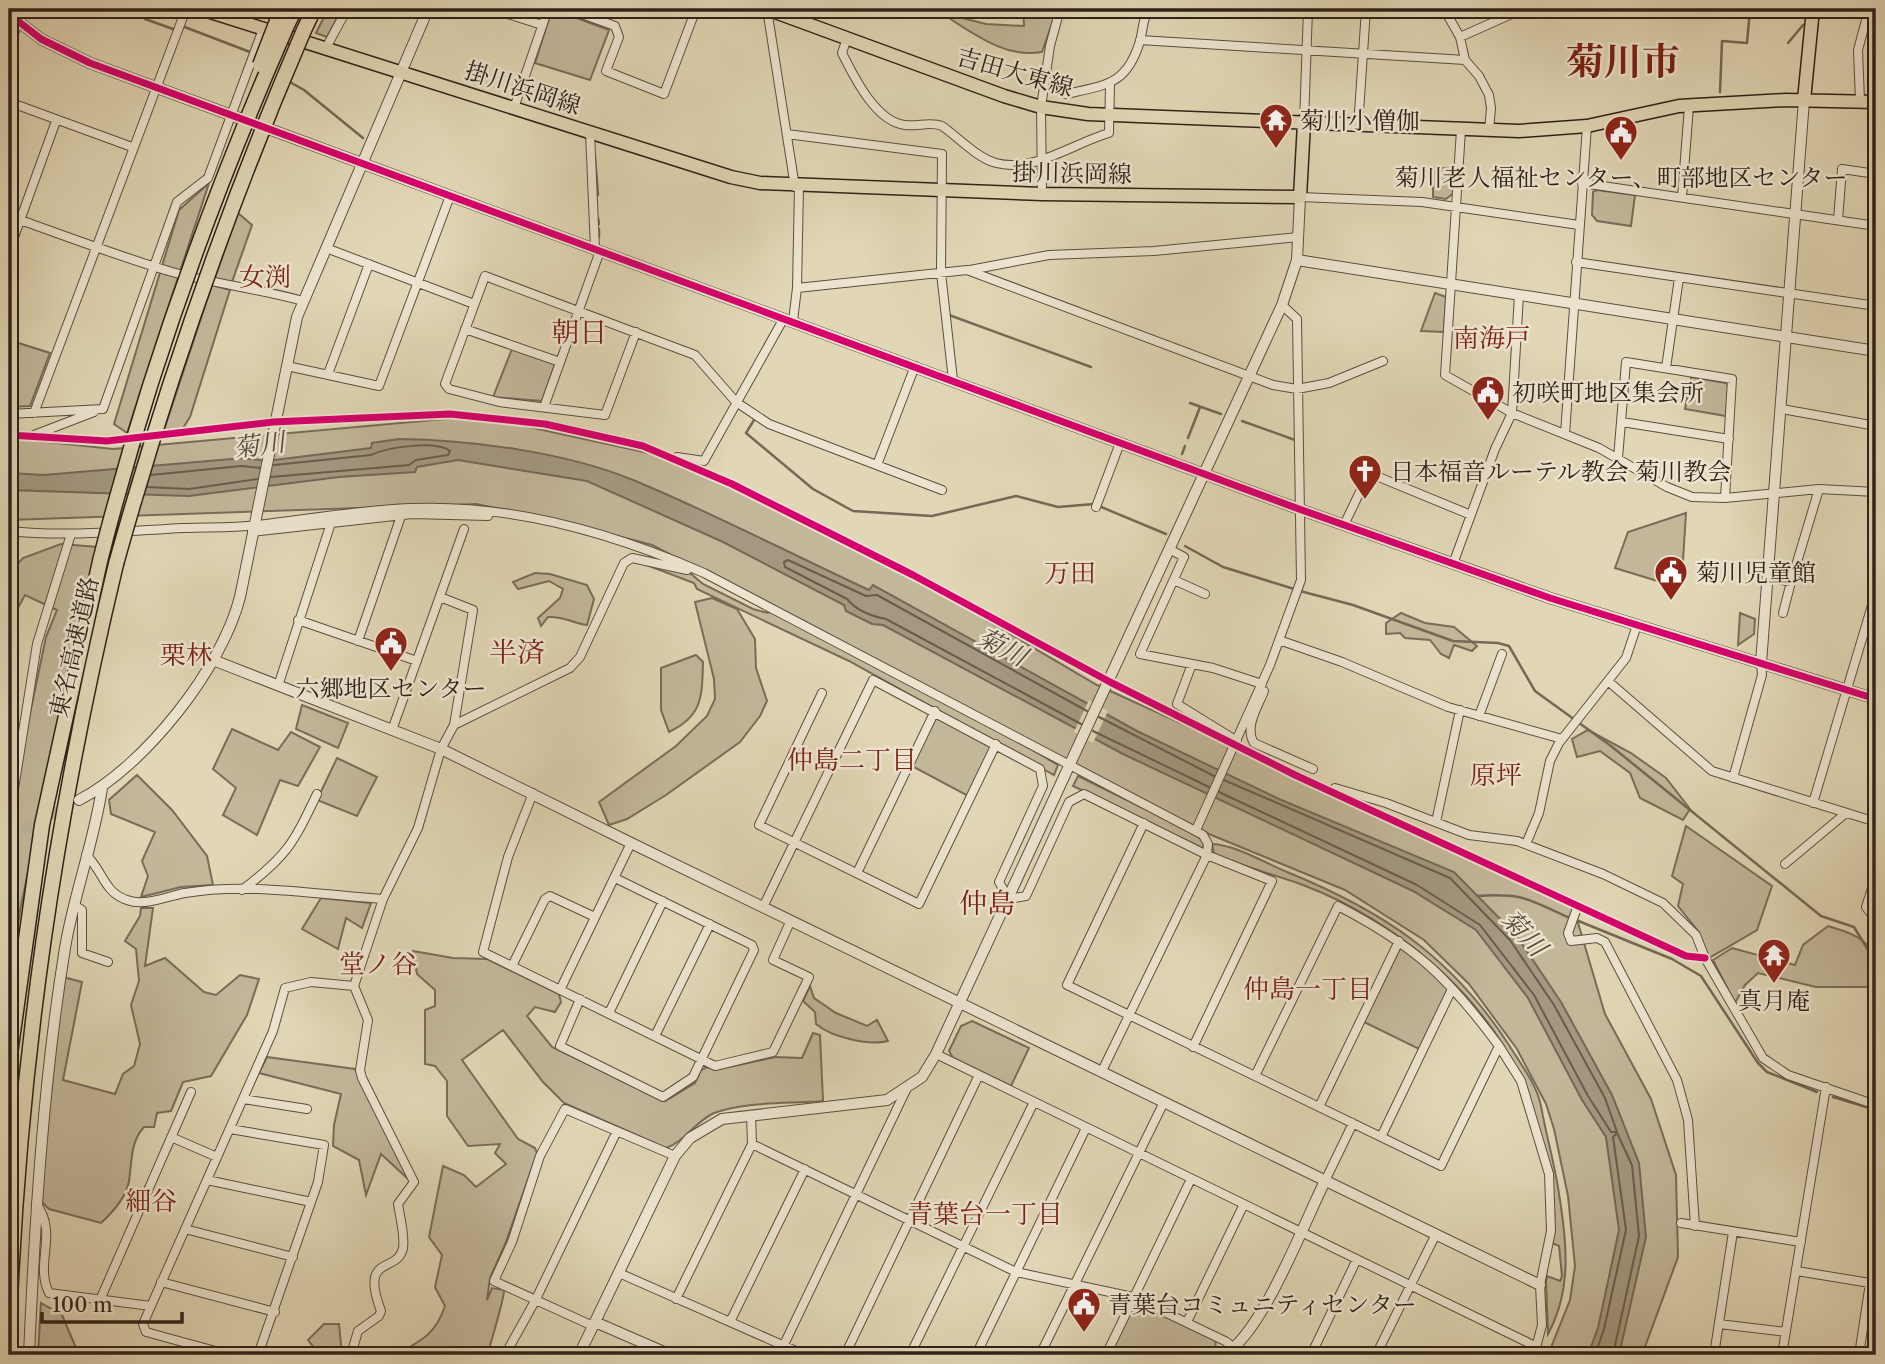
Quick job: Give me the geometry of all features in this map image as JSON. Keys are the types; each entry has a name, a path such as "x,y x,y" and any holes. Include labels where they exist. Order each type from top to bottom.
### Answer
{"highway":[{"name":"東名高速道路","path":"9,1061 43,825 100,561 146,393 198,241 282,17 295,9"},
{"name":"東名高速道路","path":"9,1325 21,1116 47,900 86,692 116,564 163,401 210,263 314,9"}],"main road":[{"name":"掛川浜岡線","path":"201,9 731,177 797,187 1300,198"},
{"name":"吉田大東線","path":"767,9 1041,107 1111,116 1304,123"},
{"path":"1804,100 1813,9"},
{"path":"1300,198 1304,123 1489,131 1587,126 1689,106 1804,100 1876,102"}],"street":[{"path":"34,413 94,246 186,9"},
{"path":"247,24 253,9"},
{"path":"326,48 347,9"},
{"path":"79,800 124,772 154,741 225,642 237,608 292,335 303,301 428,9"},
{"path":"492,9 542,25"},
{"path":"514,108 548,9"},
{"path":"568,9 615,26 619,37 606,71 664,93 696,9"},
{"path":"667,456 704,461 736,402 788,319 797,288 797,187 767,9"},
{"path":"1042,194 1041,107 1050,47 1060,9"},
{"path":"1066,94 1110,85 1130,62 1140,40 1148,9"},
{"path":"1304,123 1308,9"},
{"path":"1358,127 1366,9"},
{"path":"1444,9 1460,37 1465,60 1479,76 1489,96 1489,131"},
{"path":"1460,37 1523,9"},
{"path":"1860,101 1858,50 1869,9"},
{"path":"9,14 62,51 1205,475 1453,564 1637,625 1876,699"},
{"path":"9,49 18,22"},
{"path":"103,409 177,202 208,178 263,29"},
{"path":"847,38 842,53 844,58 880,114 896,124 935,123 996,163 1019,164 1042,159 1109,133 1110,85"},
{"path":"1140,40 1465,60"},
{"path":"1733,778 1762,675 1804,100"},
{"path":"9,102 132,147"},
{"path":"1682,197 1689,106"},
{"path":"9,251 57,121"},
{"path":"1565,434 1587,126"},
{"path":"1461,130 1446,375 1512,413 1618,458 1692,497 1725,498 1776,491 1819,489 1876,492"},
{"path":"544,407 597,250 590,132"},
{"path":"787,134 942,154 941,273 953,380"},
{"path":"1838,220 1842,169 1876,174"},
{"path":"1582,183 1876,226"},
{"path":"287,366 379,386 450,196"},
{"path":"579,1355 676,1156 690,1138 704,1127 722,1119 872,1103 906,1090 922,1076 936,1054 1110,683 1282,305 1297,260 1300,198 1422,202 1579,225"},
{"path":"9,216 153,266 228,287 260,290 303,301"},
{"path":"797,288 967,270 1049,255 1154,251 1299,237"},
{"path":"326,248 474,304"},
{"path":"1297,260 1876,351"},
{"path":"1576,262 1876,306"},
{"path":"328,374 369,264"},
{"path":"967,270 1250,376 1297,389 1329,383 1383,361"},
{"path":"636,332 606,415 499,402 449,389 445,384 485,276 578,310 636,332 695,355 736,402 769,424 942,490"},
{"path":"1665,368 1679,278"},
{"path":"1453,564 1495,449 1512,413 1519,295"},
{"path":"1197,829 1262,684 1297,590 1297,319 1282,305"},
{"path":"465,329 560,362"},
{"path":"1618,458 1626,362 1732,379 1725,498"},
{"path":"877,465 915,366"},
{"path":"9,414 103,409"},
{"path":"28,437 103,409"},
{"path":"1782,409 1876,426"},
{"path":"9,435 107,441 273,425 450,414 499,418 643,446 732,484 913,575 1110,683 1308,780 1519,877 1577,908 1686,956 1705,958"},
{"path":"1622,422 1729,439"},
{"path":"1097,505 1120,443"},
{"path":"1344,525 1369,473 1471,515"},
{"path":"1783,613 1819,489"},
{"path":"254,526 413,508 498,513 578,529 625,542 704,573 942,696 1070,766 1197,829 1208,844 1208,855 1102,1071"},
{"path":"9,531 71,534 331,523 401,516 484,517 498,513"},
{"path":"358,641 401,516"},
{"path":"278,686 331,523"},
{"path":"392,730 464,528"},
{"path":"9,820 37,644 71,534"},
{"path":"1172,547 1184,556 1140,654 1192,664 1262,684"},
{"path":"454,725 570,668 580,657 624,563 632,558 704,573"},
{"path":"1768,578 1791,582"},
{"path":"1174,580 1205,594"},
{"path":"1813,803 1876,592"},
{"path":"353,1348 358,1331 379,1316 381,1311 374,1276 379,1267 400,1255 403,1248 398,1205 414,1182 362,1078 360,1070 368,1020 354,986 383,899 418,828 441,749 454,725 473,610 439,597"},
{"path":"298,620 417,661"},
{"path":"1526,844 1539,813 1550,761 1562,739 1626,657 1637,625"},
{"path":"1279,640 1460,710 1562,739"},
{"path":"1479,716 1502,654"},
{"path":"212,660 441,749 1540,1285"},
{"path":"1192,664 1177,704 1236,745"},
{"path":"1270,664 1250,736 1254,743 1312,769"},
{"path":"762,906 873,680 1040,769 1043,786 999,882 1009,899"},
{"path":"1608,681 1712,771 1876,822"},
{"path":"822,693 759,825 919,904 996,744"},
{"path":"1436,822 1460,710"},
{"path":"857,873 935,711"},
{"path":"1308,780 1386,803 1469,835 1526,844 1603,874 1663,903 1696,935 1705,958 1763,1058 1788,1075 1876,1104"},
{"path":"29,1355 36,1203 49,1053 74,905 98,818 102,788"},
{"path":"533,793 508,856 483,952 560,990 715,1066 773,1052 809,976 773,960 791,920"},
{"path":"1009,899 1026,896 1069,802 1084,793 1208,855 1272,881 1193,1047"},
{"path":"242,890 283,857 295,841 317,794"},
{"path":"1785,864 1846,813"},
{"path":"1144,823 1067,985 1441,1166 1499,1046"},
{"path":"560,990 631,843"},
{"path":"86,855 98,865 105,886 114,894 134,903 187,893 242,890 383,899"},
{"path":"1876,876 1866,907 1876,920"},
{"path":"580,999 559,1046 663,1097 687,1083 702,1059 754,950 752,945 615,878"},
{"path":"512,966 545,899 550,896 595,917"},
{"path":"609,1013 663,901"},
{"path":"74,905 82,910 82,953 108,962"},
{"path":"936,1054 1409,1284 1536,1351 1542,1325 1540,1285 1551,1231 1548,1170 1521,1081 1499,1046 1444,976 1399,941 1338,906 1255,1076"},
{"path":"1577,908 1568,933 1571,941 1597,938 1605,942 1677,1080 1688,1120 1695,1226"},
{"path":"655,1036 710,924"},
{"path":"1318,1107 1399,941"},
{"path":"230,1355 146,1332 143,1324 273,1031 285,988 311,982 354,986"},
{"path":"1381,1137 1452,989"},
{"path":"845,1355 979,1076"},
{"path":"1782,1355 1826,1087"},
{"path":"779,1355 906,1090"},
{"path":"100,1300 191,1092"},
{"path":"243,1099 307,1109"},
{"path":"1040,1355 1164,1101"},
{"path":"909,1355 1034,1102"},
{"path":"671,1355 536,1301 494,1281 512,1242 540,1156 565,1109 676,1156"},
{"path":"676,1299 752,1144 751,1115"},
{"path":"1224,1355 1241,1351 1353,1123"},
{"path":"976,1355 1086,1128"},
{"path":"230,1129 324,1145 311,1202 258,1355"},
{"path":"505,1355 536,1301 617,1131"},
{"path":"171,1137 217,1157"},
{"path":"752,1144 1016,1272 1133,1297 1241,1351"},
{"path":"730,1322 805,1169"},
{"path":"1106,1355 1191,1179"},
{"path":"207,1180 311,1202"},
{"path":"36,1203 47,1219 44,1283 49,1293 151,1306"},
{"path":"1187,1322 1244,1205"},
{"path":"1681,1223 1801,1242"},
{"path":"185,1229 293,1257"},
{"path":"1714,1355 1733,1232"},
{"path":"1376,1355 1436,1234"},
{"path":"1311,1355 1357,1259"},
{"path":"1797,1270 1873,1284 1860,1355"},
{"path":"619,1273 805,1355"},
{"path":"161,1282 275,1312"},
{"path":"1719,1324 1786,1332"}],"shaded area":[{"path":"328,9 342,9 327,37 316,33"},
{"path":"552,9 609,30 590,80 535,63"},
{"path":"1023,9 1057,9 1042,52 1014,51 988,42 939,12 986,24 1024,26"},
{"path":"1433,167 1455,169 1454,193 1446,199 1433,197"},
{"path":"209,183 127,433 114,424 179,210"},
{"path":"1597,190 1635,195 1631,226 1597,221 1592,215 1593,192"},
{"path":"238,213 252,225 232,282 214,280"},
{"path":"212,285 230,290 190,417 183,428 164,430"},
{"path":"1435,293 1446,297 1444,332 1421,331"},
{"path":"9,340 50,353 30,406 9,407"},
{"path":"512,349 555,364 542,401 493,397"},
{"path":"1691,377 1726,383 1729,386 1726,416 1685,409"},
{"path":"478,416 676,459 889,563 1097,685 1519,877 1573,906 1605,1014 1651,1099 1676,1175 1678,1257 1642,1355 1548,1355 1570,1300 1575,1266 1568,1196 1546,1104 1517,1049 1469,984 1424,940 1345,890 1209,834 652,545 556,520 476,504 9,520 9,438 113,449"},
{"path":"1686,513 1682,576 1669,573 1664,583 1615,568 1628,532"},
{"path":"61,544 97,547 20,910 9,997 9,836 18,771 46,637 57,610 25,595 9,624 9,573 23,558"},
{"path":"643,560 691,574 703,584 753,609 768,613 771,610 1021,743 1058,765 1054,775 849,661 697,589 694,583 636,561"},
{"path":"535,573 550,574 587,585 594,599 587,625 548,617 541,626 538,618 560,598 563,589 549,581 518,589 513,582"},
{"path":"712,598 737,609 755,639 756,668 767,701 760,716 740,742 666,795 627,819 609,825 599,802 676,746 707,716 715,699 714,679 695,602"},
{"path":"1401,613 1425,623 1454,627 1477,646 1472,651 1454,645 1449,658 1441,654 1430,640 1405,638 1400,633 1386,634 1386,623"},
{"path":"1740,613 1755,619 1754,634 1738,645"},
{"path":"696,655 703,662 698,704 689,719 669,732 661,710 661,668"},
{"path":"302,705 348,723 338,748 296,729"},
{"path":"936,716 989,745 991,750 968,796 912,766"},
{"path":"232,729 278,750 291,732 320,747 298,786 280,780 257,835 223,815 236,788 213,769"},
{"path":"1588,730 1631,753 1666,778 1690,809 1683,820 1640,798 1630,773 1600,751 1577,757 1572,739"},
{"path":"337,758 377,777 357,816 317,800"},
{"path":"137,775 172,810 207,856 213,885 181,887 141,897 148,876 142,861 155,832 111,814 109,800"},
{"path":"1078,776 1192,832 1203,841 1204,849 1073,786"},
{"path":"1686,826 1772,886 1757,930 1709,958 1698,931 1678,906 1683,884 1672,876"},
{"path":"1212,844 1250,855 1322,887 1384,920 1439,961 1487,1014 1509,1045 1528,1074 1539,1098 1562,1212 1566,1266 1561,1300 1548,1334 1547,1276 1560,1281 1562,1276 1559,1246 1552,1243 1554,1213 1551,1183 1526,1089 1504,1046 1483,1016 1458,988 1401,938 1336,899 1214,854"},
{"path":"321,898 371,903 362,928 346,918 338,949 302,929"},
{"path":"141,908 153,908 145,966 165,958 204,992 216,995 240,975 259,979 247,1015 211,1076 183,1082 171,1111 157,1113 154,1127 144,1127 139,1133 125,1193 101,1223 49,1209 40,1200 63,977 82,982 63,1080 115,1094 123,1074 134,1066 140,1044 131,1005 139,981 136,949 125,941 140,916"},
{"path":"1828,926 1861,939 1867,945 1874,961 1876,987 1816,987 1758,973 1745,985 1735,1003 1713,960 1732,948 1795,965 1803,945"},
{"path":"1402,944 1450,985 1419,1049 1364,1022"},
{"path":"413,951 453,958 487,959 559,994 561,1002 555,1012 535,1007 527,1016 552,1047 665,1101 695,1083 701,1070 708,1067 716,1070 775,1057 802,1058 813,1033 820,1035 823,1101 727,1109 701,1121 679,1141 666,1148 564,1103 543,1082 503,1030 462,1060 518,1139 535,1148 537,1153 506,1242 490,1278 487,1300 492,1288 504,1290 487,1355 467,1355 467,1351 465,1355 395,1355 431,1331 445,1306 435,1287 442,1255 429,1237 443,1166 464,1175 476,1187 506,1164 495,1153 500,1144 468,1146 447,1116 447,1081 435,1066 425,1064 425,1010 435,1006 435,990 417,974"},
{"path":"810,986 814,998 836,1013 867,1026 877,1020 888,1041 850,1039 823,1029 816,1024 815,1012 803,1001"},
{"path":"972,1021 1029,1048 1011,1086 953,1058 949,1051 961,1026"},
{"path":"267,1057 355,1069 397,1149 407,1178 381,1154 366,1195 359,1160 333,1146 334,1125 341,1094 259,1073"},
{"path":"41,1303 62,1315 79,1355 38,1355"},
{"path":"1141,1304 1216,1340 1215,1350 1202,1355 1109,1355 1133,1306"},
{"path":"324,1324 339,1324 342,1355 320,1355 308,1340"}],"water":[{"path":"399,439 518,449 578,462 633,480 869,590 873,585 1137,731 1279,799 1454,872 1516,935 1561,1002 1612,1095 1639,1163 1646,1237 1619,1355 1588,1355 1598,1328 1619,1230 1606,1137 1582,1100 1528,998 1476,930 1413,891 1123,754 883,625 872,624 846,611 844,605 723,542 587,481 458,460 417,467 415,472 339,477 189,496 9,490 9,473 44,475 244,458 266,461 371,448 372,443"}],"pier":[{"path":"1089,700 1108,711 1093,743 1074,732"}],"waterway":[{"path":"149,9 145,19 173,29"},
{"path":"1720,92 1722,41 1747,43 1750,9"},
{"path":"1788,43 1803,25"},
{"path":"182,26 250,52"},
{"path":"288,81 304,90 363,138"},
{"path":"595,157 598,195"},
{"path":"598,218 599,224"},
{"path":"599,229 599,237"},
{"path":"949,315 1091,367"},
{"path":"1190,403 1221,414"},
{"path":"1188,438 1200,407"},
{"path":"754,420 746,433 813,489 853,511 932,516 1016,496 1058,507 1094,504 1166,534"},
{"path":"1242,421 1295,440"},
{"path":"1182,454 1185,446"},
{"path":"1185,546 1223,567 1294,589"},
{"path":"1300,591 1353,605 1453,641 1509,646 1535,691 1611,746 1821,916 1854,927 1876,963"},
{"name":"菊川","path":"1477,896 1506,895 1525,899 1570,918"},
{"path":"1576,920 1672,959 1701,976 1758,1063 1767,1072 1817,1092"},
{"path":"1833,1097 1876,1110"}],"tunnel":[{"path":"9,836 79,800"}],"cycle path":[{"path":"9,14 41,39 90,63 1299,509 1550,598 1876,699"},
{"path":"9,435 107,441 273,422 450,414 545,424 643,446 732,484 913,575 1110,682 1295,775 1686,956 1705,958"}],"place":[{"name":"菊川小僧伽","path":"1276,150"},
{"name":"菊川老人福祉センター、町部地区センター","path":"1621,162"},
{"name":"初咲町地区集会所","path":"1488,422"},
{"name":"日本福音ルーテル教会 菊川教会","path":"1365,501"},
{"name":"菊川児童館","path":"1671,602"},
{"name":"六郷地区センター","path":"391,673"},
{"name":"真月庵","path":"1774,985"},
{"name":"青葉台コミュニティセンター","path":"1084,1334"}],"district":[{"name":"菊川市","path":"1623,61"},
{"name":"女渕","path":"265,277"},
{"name":"朝日","path":"579,332"},
{"name":"南海戸","path":"1492,338"},
{"name":"万田","path":"1070,573"},
{"name":"半済","path":"517,652"},
{"name":"栗林","path":"186,655"},
{"name":"仲島二丁目","path":"852,760"},
{"name":"原坪","path":"1496,775"},
{"name":"仲島","path":"987,903"},
{"name":"堂ノ谷","path":"378,964"},
{"name":"仲島一丁目","path":"1308,989"},
{"name":"細谷","path":"151,1201"},
{"name":"青葉台一丁目","path":"985,1214"}]}
